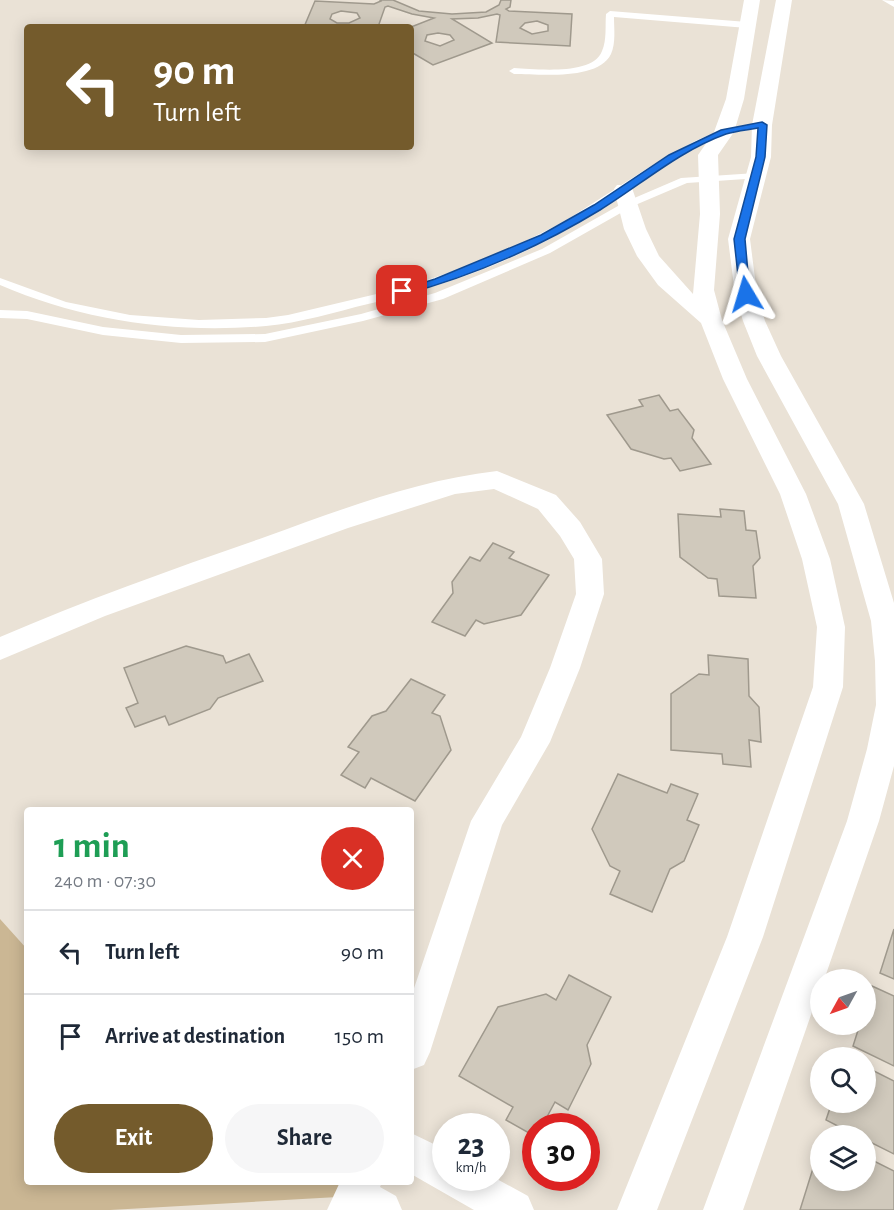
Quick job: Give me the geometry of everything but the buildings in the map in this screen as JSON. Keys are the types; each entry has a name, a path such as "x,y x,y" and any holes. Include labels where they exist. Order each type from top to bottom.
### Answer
{"street":[{"path":"723,1210 863,821 883,749 891,705 890,661 885,621 851,504 769,356 754,321 746,294 740,239 761,157 762,125 784,0"},
{"path":"637,1210 745,937 828,687 831,627 816,559 793,494 735,378 711,320 703,290 710,214 708,155 724,132 735,99 749,13"},
{"path":"626,197 635,230 656,268 681,297 711,320"},
{"path":"0,649 118,600 339,521 454,485 497,480 547,502 570,529 588,560 590,594 565,668 534,742 487,821 414,1043"},
{"path":"414,1155 432,1164"},
{"path":"480,1191 514,1210"}],"lane":[{"path":"886,0 894,3"},
{"path":"514,70 560,72 580,70 598,63 606,55 611,11 749,13"},
{"path":"0,314 27,315 103,331 181,339 265,338 363,317 439,296 546,251 626,197 672,157 724,132 762,125"},
{"path":"0,281 55,304 108,315 184,323 267,322 364,302 439,281 545,237 598,207 626,197 685,180 756,176"},
{"path":"0,287 0,292"}],"shaded area":[{"path":"0,919 24,946 24,1185 341,1185 355,1196 110,1210 0,1210"}],"route":[{"path":"402,291 439,281 545,237 598,207 672,157 724,132 762,125 761,157 740,239 746,294"}]}
